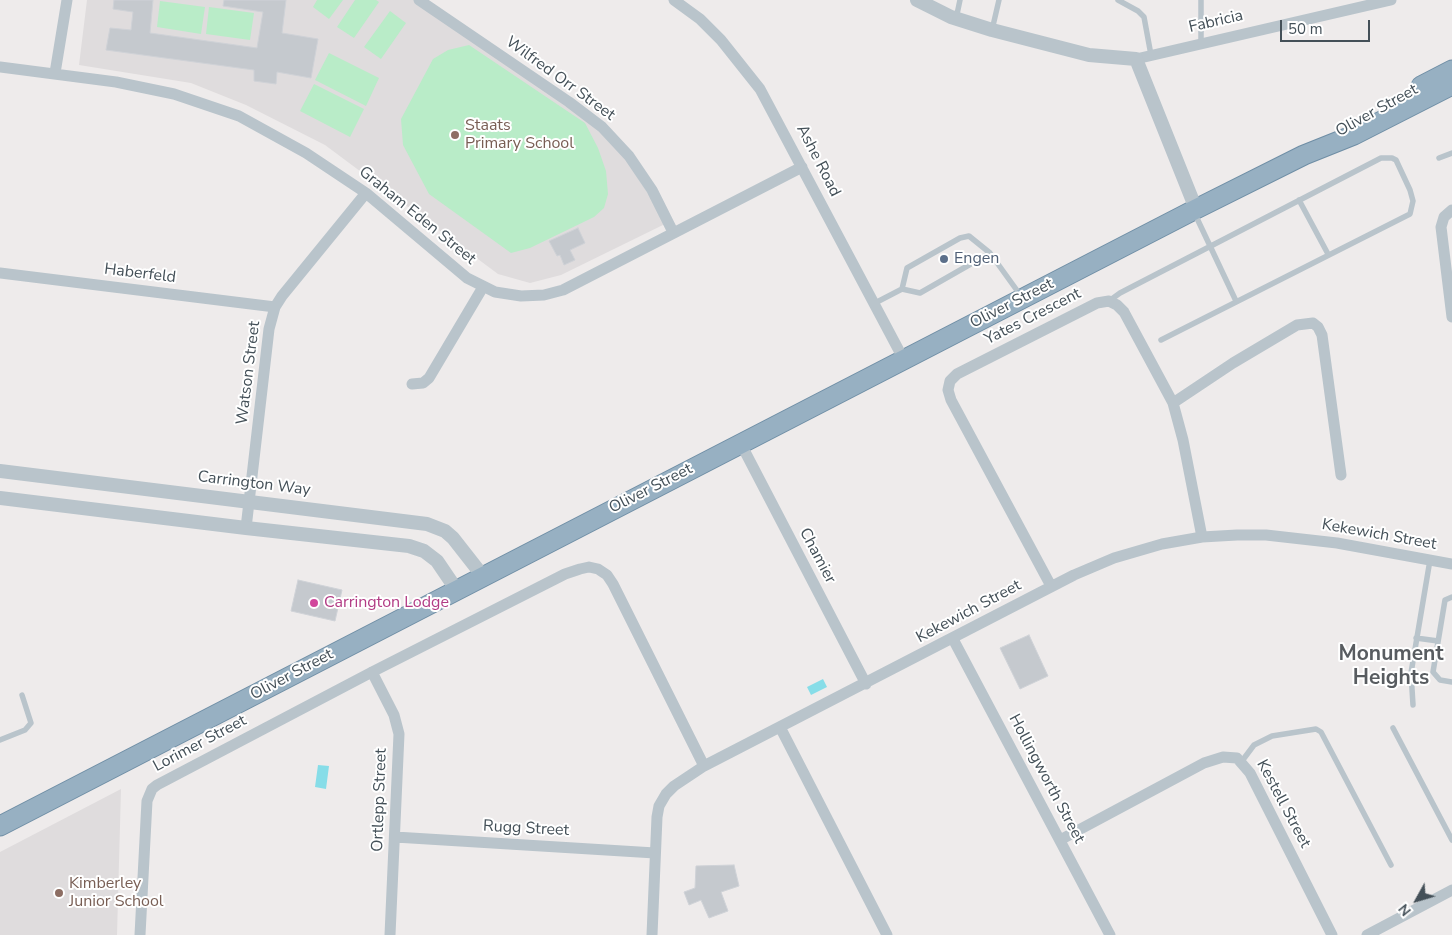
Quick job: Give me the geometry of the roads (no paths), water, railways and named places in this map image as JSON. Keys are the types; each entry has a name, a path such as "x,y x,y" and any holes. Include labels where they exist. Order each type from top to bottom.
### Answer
{"highway":[{"name":"Oliver Street","path":"1304,155 1346,126 1452,70"},
{"name":"Oliver Street","path":"0,826 482,575 741,444 1194,209 1304,155 1354,135 1452,85"}],"street":[{"path":"55,73 67,0"},
{"name":"Wilfred Orr Street","path":"419,0 433,4 602,127 630,156 652,190 672,232"},
{"name":"Ashe Road","path":"674,0 700,20 741,63 774,112 904,360"},
{"name":"Fabricia","path":"917,0 956,19 992,30 1089,55 1136,58 1201,44 1348,5 1391,0"},
{"path":"1136,58 1194,209"},
{"name":"Graham Eden Street","path":"0,67 55,73 174,94 239,116 306,153 366,193 467,278 495,292 521,296 544,295 563,290 672,232 802,167"},
{"name":"Watson Street","path":"246,528 269,329 275,307 366,193"},
{"path":"1452,210 1444,217 1441,228 1452,317"},
{"name":"Haberfeld","path":"0,273 275,307"},
{"path":"412,384 423,383 429,378 483,287"},
{"name":"Yates Crescent","path":"1051,586 948,390 950,381 957,374 1098,303 1109,302 1117,305 1124,312 1173,403 1183,440 1202,537"},
{"path":"1173,403 1233,363 1297,325 1313,323 1318,327 1322,335 1342,475"},
{"name":"Chamier","path":"741,444 866,684"},
{"name":"Carrington Way","path":"0,472 427,524 445,531 453,538 482,575"},
{"path":"0,498 408,546 424,551 437,561 456,590"},
{"name":"Kekewich Street","path":"652,935 657,817 659,806 666,794 704,766 954,639 1051,586 1096,565 1136,550 1202,537 1237,535 1286,537 1337,543 1452,564"},
{"name":"Lorimer Street","path":"140,935 147,801 152,789 160,783 372,672 566,574 590,567 598,569 607,575 704,766"},
{"name":"Hollingworth Street","path":"954,639 1110,935"},
{"name":"Ortlepp Street","path":"372,672 394,714 399,734 390,935"},
{"path":"780,727 887,935"},
{"name":"Kestell Street","path":"1060,840 1209,761 1231,757 1242,761 1250,773 1332,935"},
{"name":"Rugg Street","path":"395,838 656,853"},
{"path":"1367,935 1452,890"}],"lane":[{"path":"956,19 960,0"},
{"path":"992,30 999,0"},
{"path":"1118,0 1138,11 1144,17 1150,55"},
{"path":"1201,0 1201,44"},
{"path":"1439,158 1452,153"},
{"path":"1109,302 1120,293 1381,158 1392,158 1400,167 1413,201 1410,214 1161,340"},
{"path":"1300,200 1328,254"},
{"path":"1194,209 1236,301"},
{"path":"902,289 907,268 960,238 969,236 990,253 1023,298"},
{"path":"875,303 902,289 920,293 990,253"},
{"path":"1413,705 1411,680 1416,638 1430,560"},
{"path":"1452,598 1445,600 1433,674 1440,680 1452,682"},
{"path":"1416,638 1438,641"},
{"path":"0,740 25,730 31,724 22,695"},
{"path":"1393,728 1452,840"},
{"path":"1242,761 1254,745 1272,736 1316,729 1321,732 1391,865"}],"water":[{"path":"823,679 827,687 811,695 807,687"},
{"path":"318,765 329,766 326,789 315,787"}],"place":[{"name":"Staats Primary School","path":"455,135"},
{"name":"Engen","path":"944,259"},
{"name":"Carrington Lodge","path":"314,603"},
{"name":"Kimberley Junior School","path":"59,893"}],"district":[{"name":"Monument Heights","path":"1391,667"}]}
